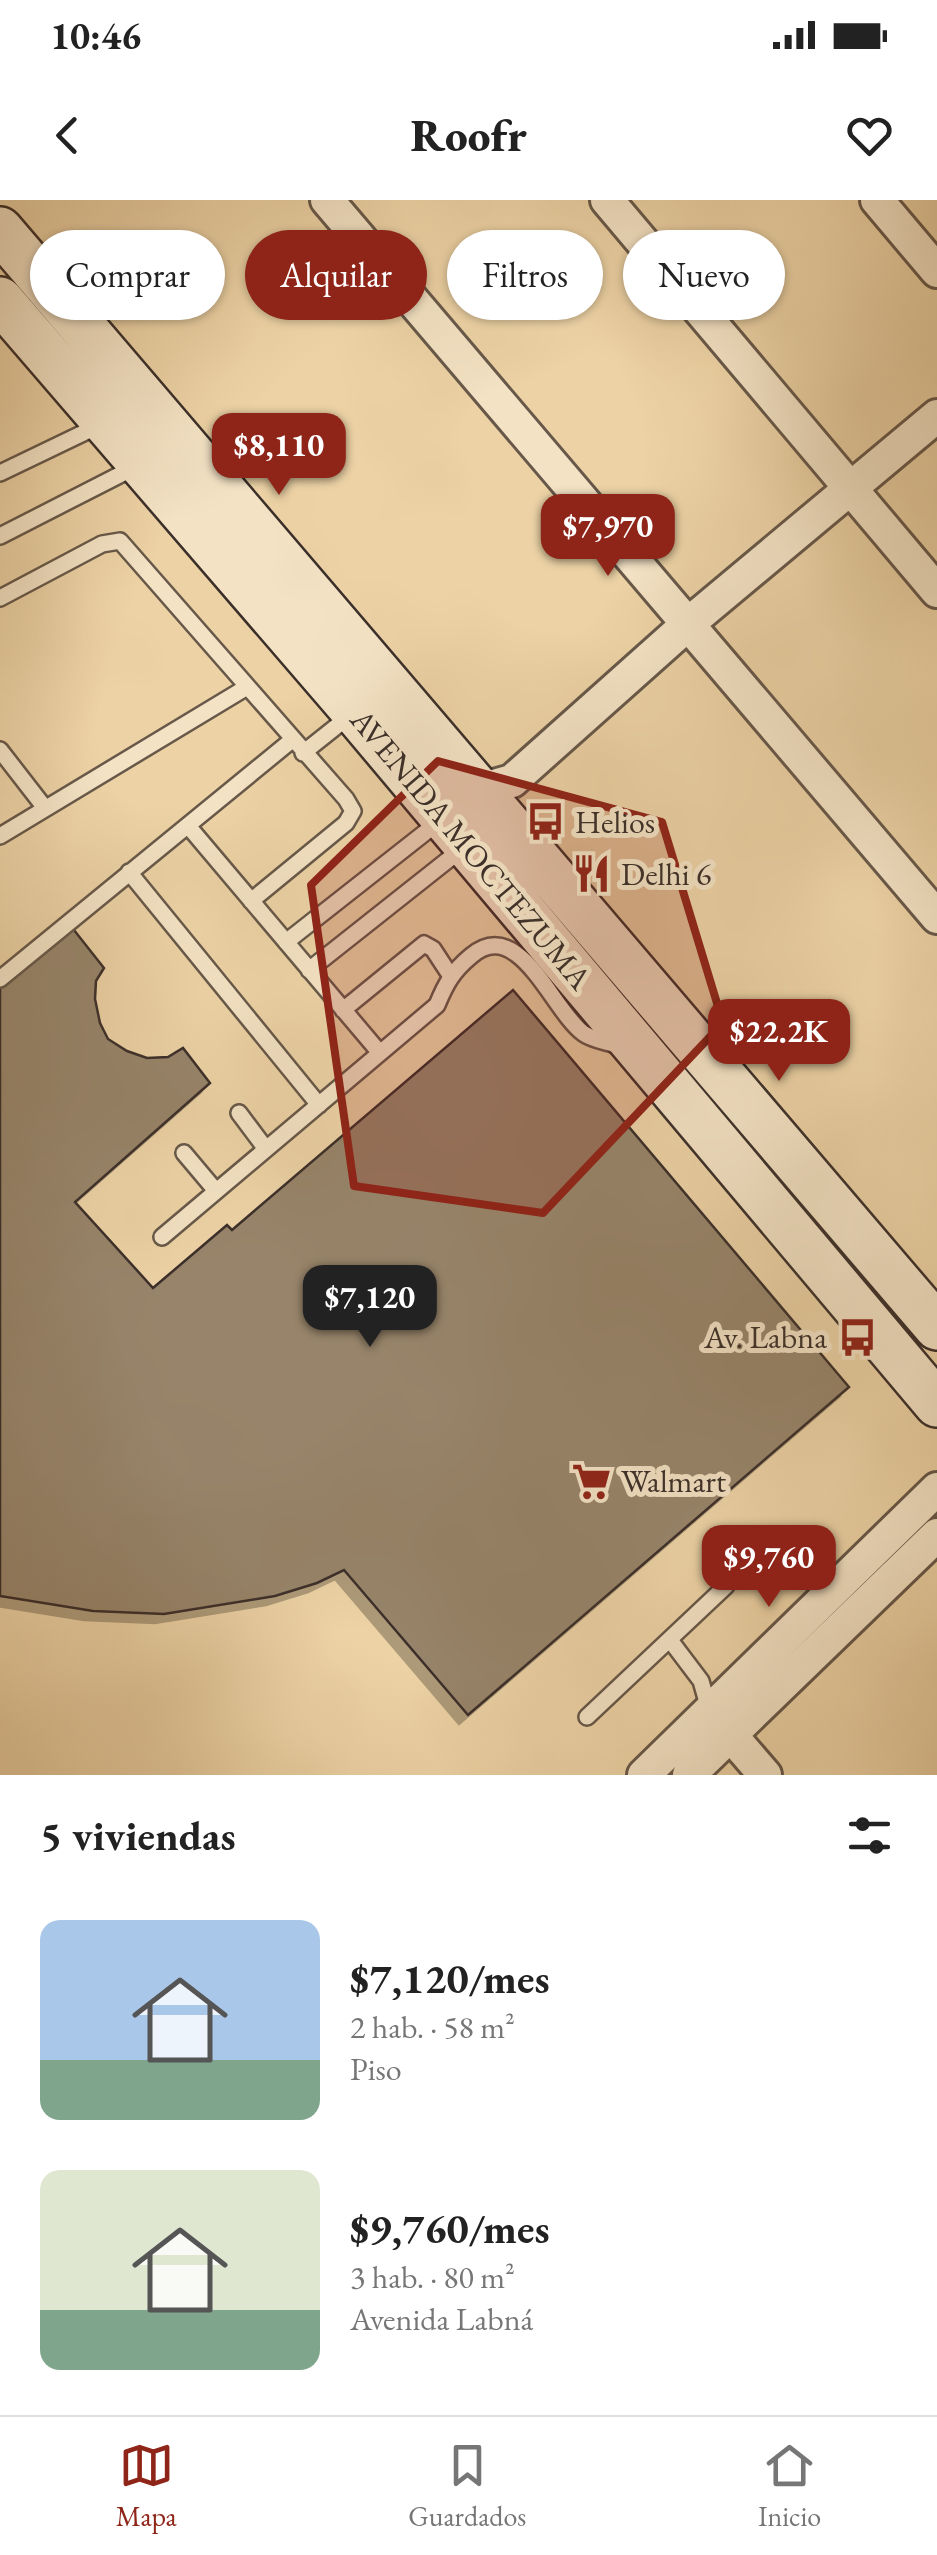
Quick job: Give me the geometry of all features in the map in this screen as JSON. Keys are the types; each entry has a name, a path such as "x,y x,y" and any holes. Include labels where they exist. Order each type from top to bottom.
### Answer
{"street":[{"path":"327,200 937,917"},
{"path":"607,200 937,591"},
{"path":"876,200 937,271"},
{"name":"AVENIDA MOCTEZUMA","path":"0,230 477,813 937,1328"},
{"name":"AVENIDA MOCTEZUMA","path":"0,300 355,712 477,813 647,1056 937,1404"},
{"path":"477,813 688,624 937,416"},
{"path":"690,1775 720,1723 937,1489"},
{"path":"644,1775 720,1723 937,1536"},
{"path":"720,1723 765,1775"}],"lane":[{"path":"0,473 106,422"},
{"path":"0,536 141,464"},
{"path":"0,598 115,539 126,545 353,811 346,823 251,900"},
{"path":"0,836 248,687"},
{"path":"0,979 189,827 298,747 355,712"},
{"path":"0,750 45,808"},
{"path":"286,942 477,813"},
{"path":"310,970 477,813"},
{"path":"189,827 380,1053"},
{"path":"130,872 319,1105"},
{"path":"344,1010 424,944 450,974"},
{"path":"162,1238 437,1005 450,974 480,948 497,944 514,950 584,1034 647,1056"},
{"path":"240,1113 266,1149"},
{"path":"184,1154 216,1192"},
{"path":"587,1717 726,1586"},
{"path":"670,1640 701,1681 720,1723"}],"highlighted area":[{"path":"438,761 662,822 723,1023 543,1213 354,1186 311,885"}],"building":[{"path":"70,925 104,968 96,981 95,999 108,1039 147,1058 168,1057 183,1048 210,1083 75,1202 153,1288 227,1225 232,1230 513,990 849,1387 468,1715 344,1570 275,1596 164,1614 93,1611 0,1596 0,984"}],"place":[{"name":"Helios","path":"545,822"},
{"name":"Delhi 6","path":"591,874"},
{"name":"Av. Labna","path":"857,1337"},
{"name":"Walmart","path":"591,1481"}]}
